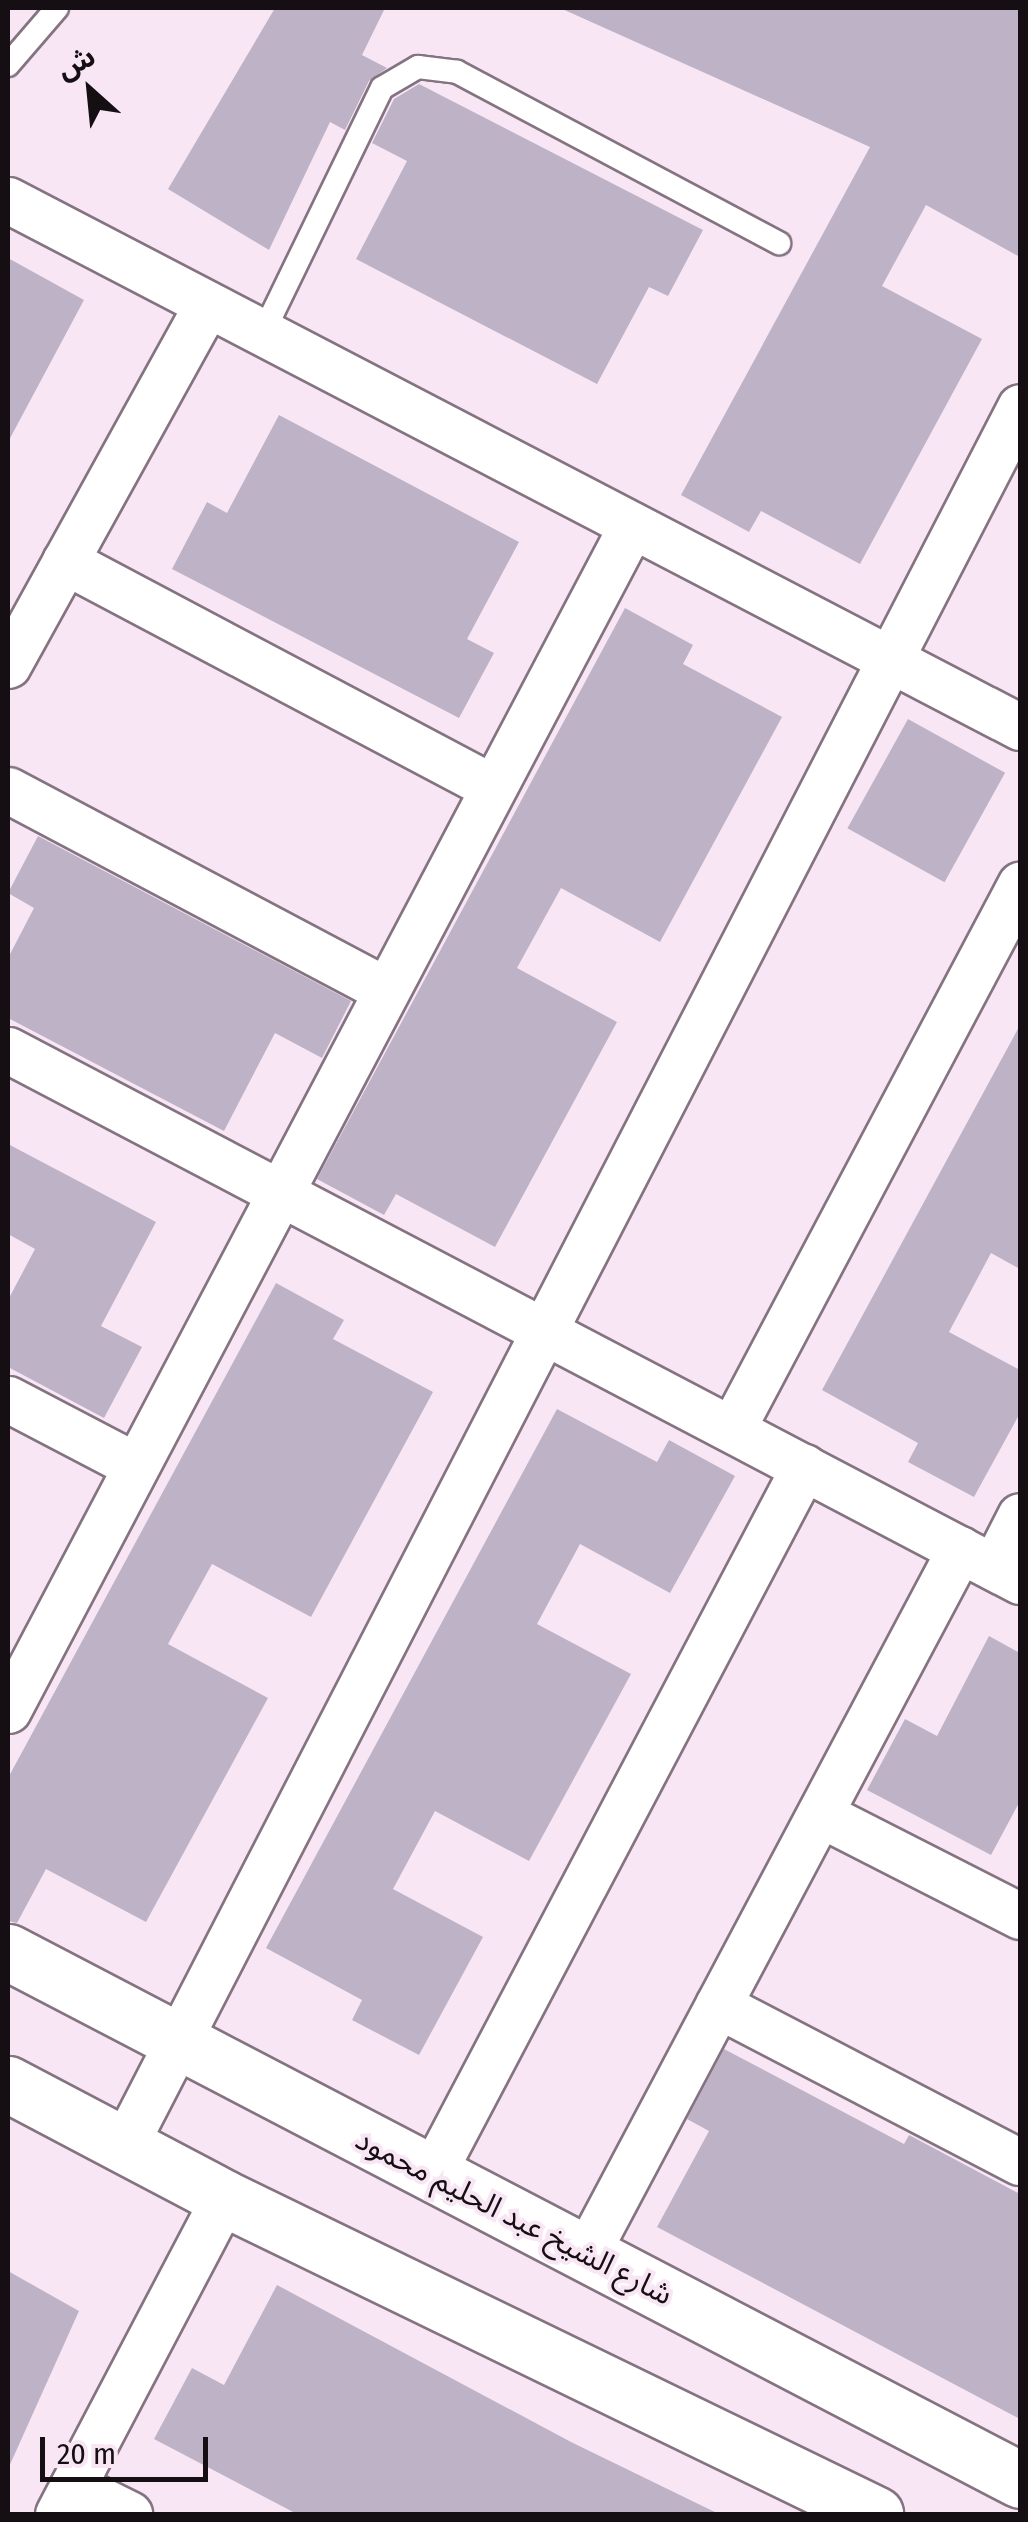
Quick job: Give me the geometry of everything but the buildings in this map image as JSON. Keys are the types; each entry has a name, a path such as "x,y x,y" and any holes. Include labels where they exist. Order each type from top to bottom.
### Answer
{"street":[{"path":"8,200 1020,727"},
{"path":"8,666 207,304"},
{"path":"124,2146 1020,407"},
{"path":"8,1710 21,1651 136,1466 632,525"},
{"path":"64,562 493,788"},
{"path":"8,790 386,990"},
{"path":"732,1429 1020,885"},
{"path":"8,1050 991,1566"},
{"path":"8,1399 136,1466"},
{"path":"432,2174 804,1468"},
{"path":"586,2254 820,1814 991,1566 1020,1516"},
{"path":"820,1814 1020,1916"},
{"name":"شارع الشيخ عبد الحليم محمود","path":"8,1952 1020,2480"},
{"path":"718,2005 1020,2162"},
{"path":"8,2084 224,2198 875,2514"},
{"path":"129,2514 66,2500 224,2198"}],"lane":[{"path":"8,64 56,8"},
{"path":"264,333 382,88 418,67 457,72 779,244"}]}
